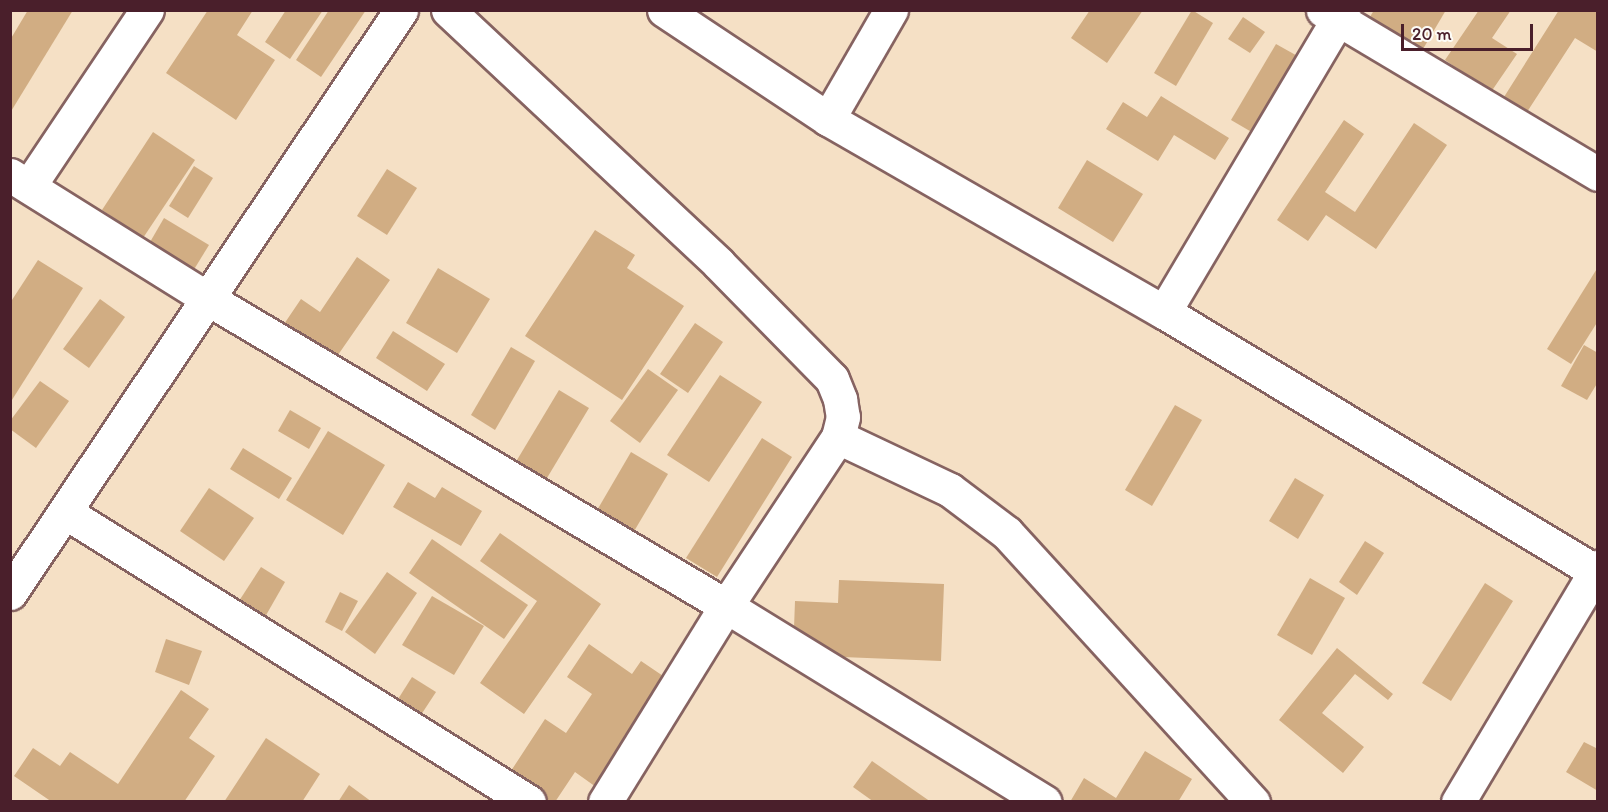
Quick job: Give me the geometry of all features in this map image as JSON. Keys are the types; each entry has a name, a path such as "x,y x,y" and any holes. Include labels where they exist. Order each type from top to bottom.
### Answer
{"street":[{"path":"147,10 20,181 205,297 726,606 1045,801"},
{"path":"10,593 205,297 401,10"},
{"path":"448,10 719,264 832,379 843,417 838,437 726,606 605,801"},
{"path":"664,10 828,119 1164,312 1597,570 1458,801"},
{"path":"828,119 891,10"},
{"path":"1164,312 1334,14 1598,174"},
{"path":"838,437 950,490 1007,533 1253,801"},
{"path":"65,512 529,801"}],"building":[{"path":"28,10 73,10 10,113 10,40"},
{"path":"208,10 253,10 237,35 275,60 236,120 166,73"},
{"path":"286,10 323,10 290,59 265,42"},
{"path":"329,10 366,10 321,77 296,60"},
{"path":"1090,10 1143,10 1107,63 1071,38"},
{"path":"1192,10 1213,23 1176,86 1154,73"},
{"path":"1374,10 1446,10 1423,49 1370,17"},
{"path":"1479,10 1511,10 1492,38 1517,54 1491,92 1445,60"},
{"path":"1559,10 1598,10 1598,52 1575,38 1527,112 1504,97"},
{"path":"1243,17 1265,32 1250,53 1228,39"},
{"path":"1276,44 1301,58 1255,134 1231,120"},
{"path":"1161,96 1229,138 1215,160 1174,135 1158,161 1106,129 1123,102 1147,117"},
{"path":"1344,120 1364,134 1325,192 1355,212 1414,123 1447,145 1376,249 1326,215 1308,241 1277,220"},
{"path":"153,132 195,160 143,238 102,210"},
{"path":"1087,160 1143,194 1113,242 1058,208"},
{"path":"194,166 213,178 188,218 169,206"},
{"path":"387,169 417,188 387,235 357,216"},
{"path":"164,218 209,245 190,276 146,249"},
{"path":"595,230 635,255 627,268 684,306 622,400 525,336"},
{"path":"357,257 390,280 331,365 280,330 301,299 320,312"},
{"path":"38,260 83,288 10,403 10,303"},
{"path":"1598,267 1598,321 1571,364 1547,349"},
{"path":"438,268 490,299 457,353 406,323"},
{"path":"100,299 125,317 89,368 63,349"},
{"path":"695,323 723,342 688,393 660,374"},
{"path":"393,331 445,364 427,391 376,358"},
{"path":"1584,345 1598,353 1598,382 1587,400 1561,386"},
{"path":"511,347 535,361 495,430 471,415"},
{"path":"648,369 678,390 640,443 610,421"},
{"path":"720,375 762,402 709,482 667,455"},
{"path":"40,381 69,401 36,448 10,429 10,421"},
{"path":"559,390 589,408 541,488 511,470"},
{"path":"1175,405 1202,420 1152,506 1125,490"},
{"path":"290,410 321,428 309,449 278,431"},
{"path":"328,431 385,465 343,535 286,500"},
{"path":"762,438 792,457 717,577 686,558"},
{"path":"243,448 292,478 279,499 230,469"},
{"path":"631,452 668,474 633,533 596,512"},
{"path":"1295,478 1324,495 1298,539 1269,521"},
{"path":"408,482 435,498 442,487 482,511 461,546 393,507"},
{"path":"209,488 254,518 224,561 180,531"},
{"path":"500,533 601,604 524,714 480,683 537,601 480,561"},
{"path":"432,539 528,605 504,639 409,573"},
{"path":"1365,541 1384,553 1357,595 1339,582"},
{"path":"261,567 285,582 265,617 239,601"},
{"path":"387,572 417,593 375,654 345,632"},
{"path":"1310,578 1345,598 1312,655 1277,635"},
{"path":"839,580 944,584 941,661 793,655 795,601 838,603"},
{"path":"1485,583 1513,601 1451,701 1422,683"},
{"path":"340,592 358,601 342,631 325,622"},
{"path":"432,596 484,626 454,675 402,645"},
{"path":"166,639 202,651 189,685 155,672"},
{"path":"589,644 632,674 641,661 669,680 596,787 575,772 555,802 544,802 507,777 545,719 566,733 592,694 567,677"},
{"path":"1337,648 1393,694 1388,700 1355,674 1322,713 1364,747 1343,773 1279,720"},
{"path":"412,677 436,692 417,721 393,707"},
{"path":"181,690 209,709 189,738 215,756 184,802 52,802 14,776 33,748 60,766 70,752 118,784"},
{"path":"266,738 320,774 302,802 224,802"},
{"path":"1584,742 1598,749 1598,791 1566,772"},
{"path":"1145,751 1192,779 1178,802 1070,802 1084,778 1116,798"},
{"path":"872,761 931,802 874,802 853,787"},
{"path":"349,785 372,802 338,802"}]}
